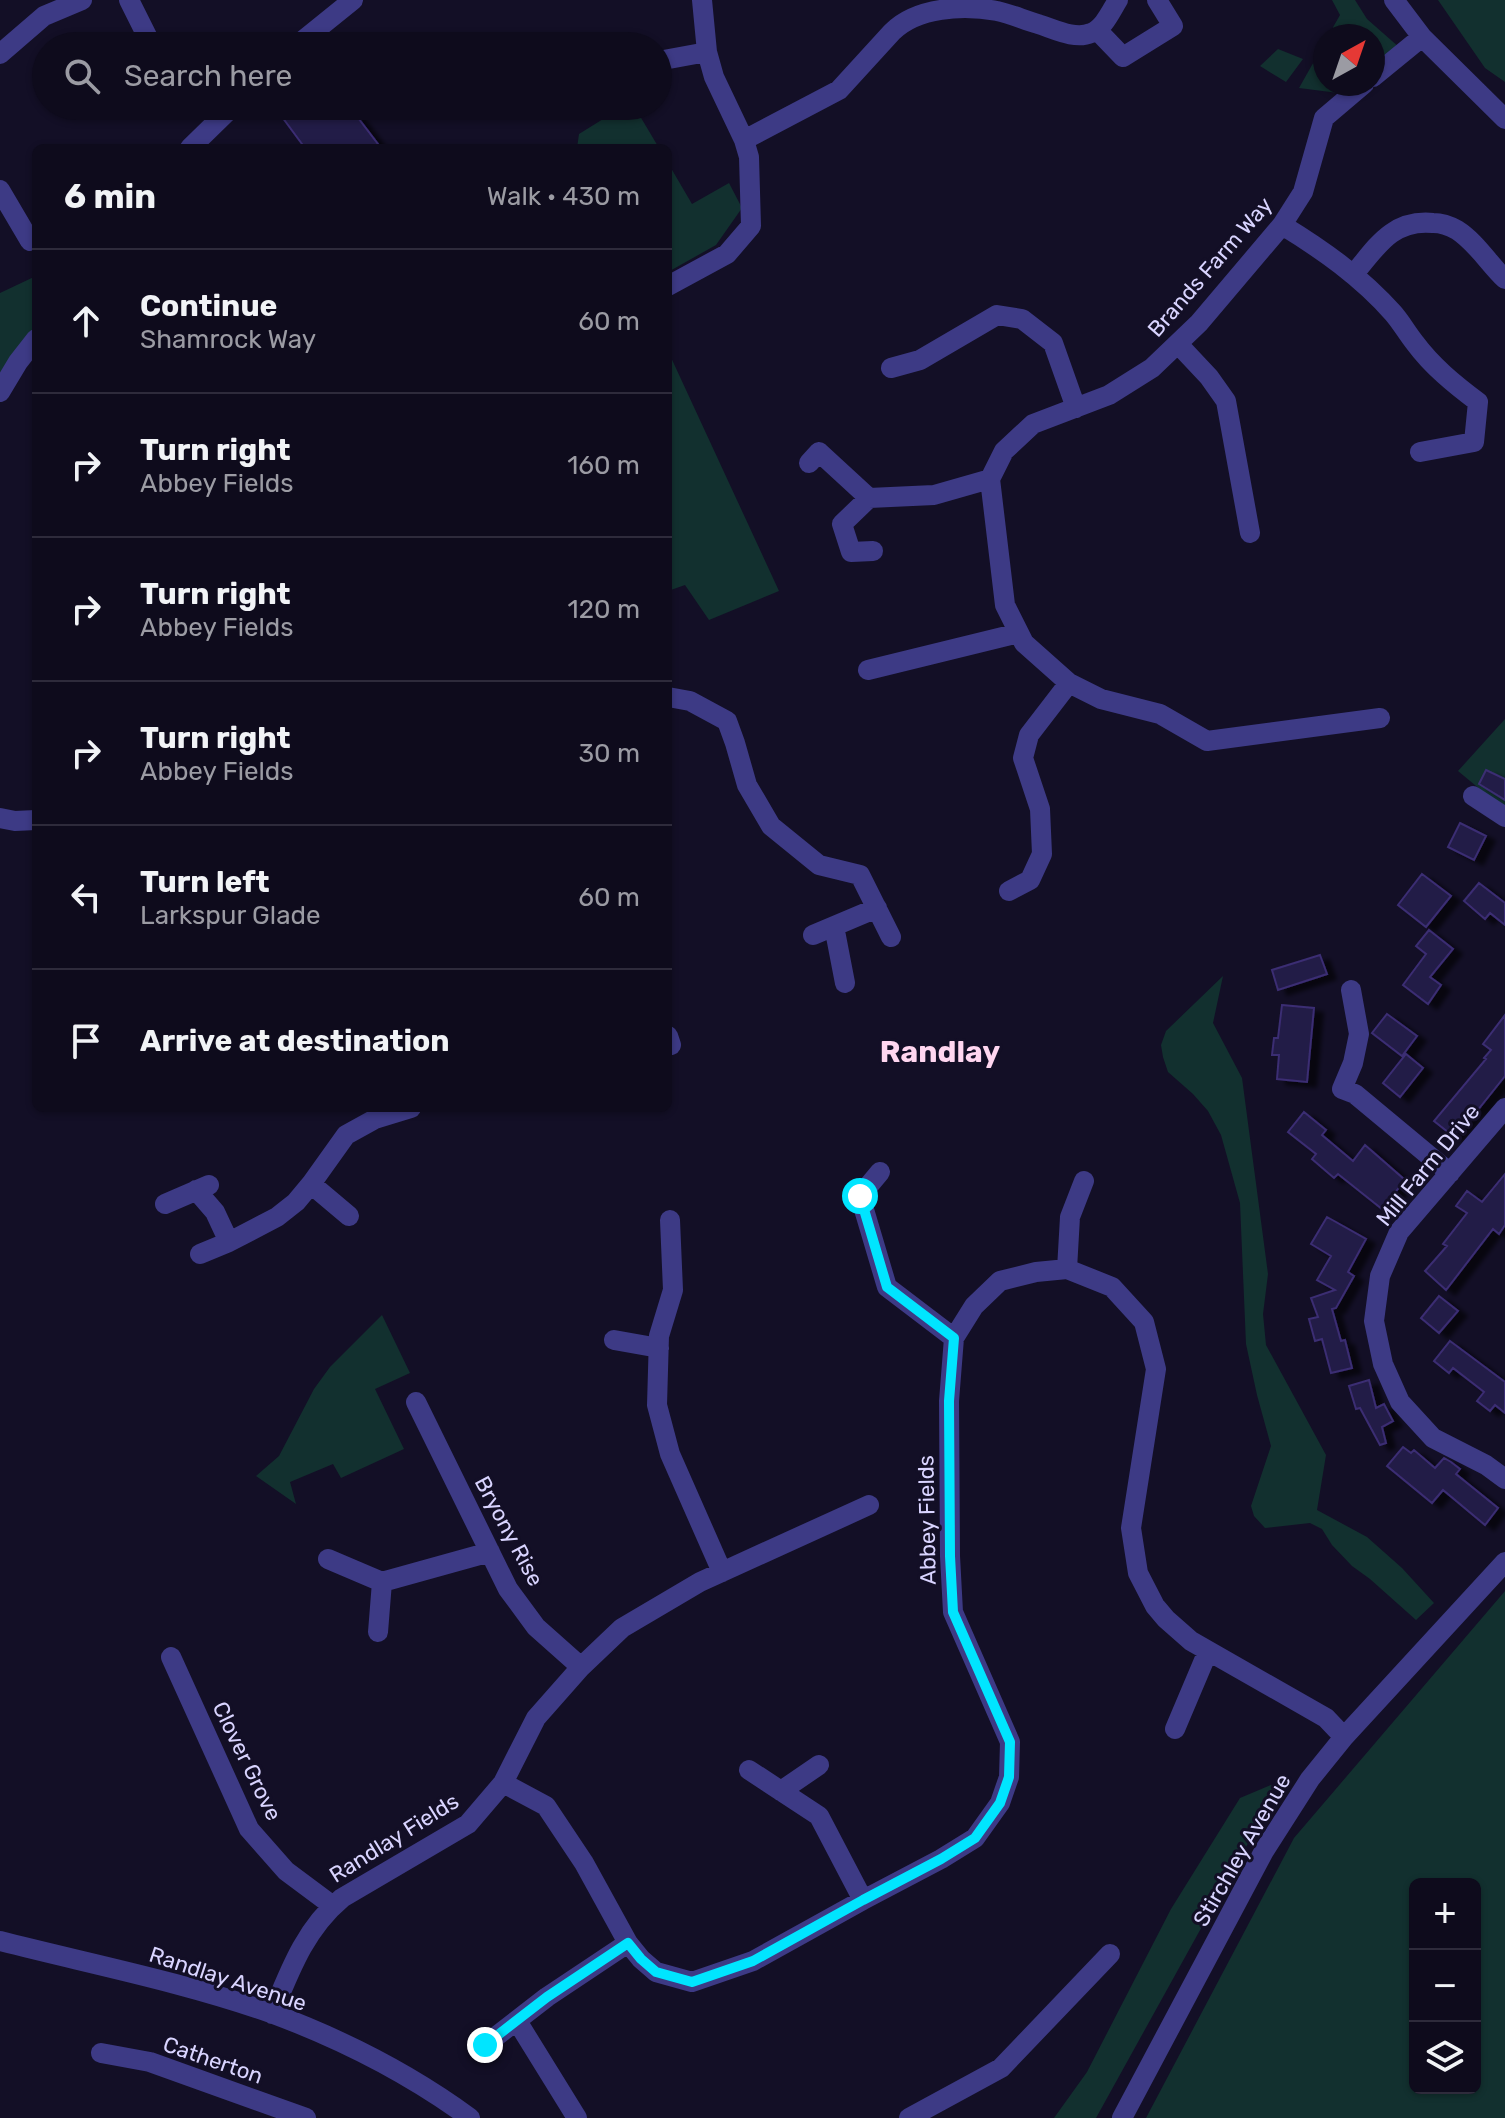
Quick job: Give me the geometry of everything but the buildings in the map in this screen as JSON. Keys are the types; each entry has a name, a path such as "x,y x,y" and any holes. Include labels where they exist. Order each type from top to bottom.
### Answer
{"street":[{"path":"1,51 44,16 82,0"},
{"path":"129,0 145,32"},
{"path":"313,32 353,0"},
{"path":"672,284 727,254 751,226 749,157 714,77 707,52 702,0"},
{"path":"744,140 839,90 900,24 923,13 939,10 997,11 1076,35 1087,35 1097,30 1118,0"},
{"path":"1097,30 1123,57 1173,26 1157,0"},
{"path":"1394,0 1422,37 1505,119"},
{"path":"1385,67 1422,37"},
{"path":"672,58 707,52"},
{"name":"Brands Farm Way","path":"990,479 1004,451 1033,424 1109,395 1152,368 1178,344 1282,225 1303,192 1324,118 1350,96"},
{"path":"194,144 219,120"},
{"path":"0,190 30,241"},
{"path":"1354,274 1395,230 1422,222 1441,223 1457,230 1505,279"},
{"path":"1282,225 1354,274 1396,316 1436,367 1478,402 1474,442 1420,452"},
{"path":"891,368 920,360 997,315 1022,319 1053,343 1076,408"},
{"path":"0,392 32,344"},
{"path":"1178,344 1209,377 1226,401 1250,533"},
{"path":"809,463 819,452 869,498"},
{"path":"873,551 851,552 842,524 869,498 934,495 990,479 1005,605 1024,643 1069,683 1101,699 1160,714 1207,741 1380,718"},
{"path":"868,670 1019,633"},
{"path":"1009,891 1030,880 1042,854 1040,809 1023,758 1029,735 1069,683"},
{"path":"672,698 690,701 727,721 747,785 771,826 819,865 860,875 891,937"},
{"path":"1473,796 1505,817"},
{"path":"0,818 32,820"},
{"path":"813,935 877,908"},
{"path":"834,926 845,983"},
{"path":"1351,990 1359,1034 1353,1063 1342,1089 1355,1094 1450,1173"},
{"path":"200,1254 277,1217 296,1202 346,1135 375,1119 398,1112"},
{"name":"Mill Farm Drive","path":"1501,1121 1399,1232 1380,1276 1374,1321 1383,1364 1400,1402 1433,1438 1486,1465 1505,1479"},
{"path":"880,1172 860,1196 887,1287 954,1338"},
{"path":"1067,1269 1070,1217 1084,1181"},
{"path":"311,1184 349,1216"},
{"path":"165,1204 203,1188 229,1242"},
{"path":"670,1220 673,1290 659,1336 657,1405 670,1454 722,1572"},
{"name":"Abbey Fields","path":"503,1783 546,1806 584,1863 628,1943 641,1959 656,1972 692,1982 753,1961 975,1838 1000,1803 1009,1777 1010,1742 953,1612 949,1401 954,1338 974,1306 1000,1281 1036,1272 1067,1269 1112,1287 1144,1322 1156,1369 1131,1528 1138,1573 1155,1606 1191,1641 1326,1718 1344,1737"},
{"path":"614,1340 659,1348"},
{"name":"Bryony Rise","path":"416,1402 508,1589 536,1627 581,1667"},
{"name":"Randlay Fields","path":"272,2014 306,1937 333,1906 468,1824 503,1783 536,1718 581,1667 622,1628 700,1582 869,1505"},
{"path":"328,1559 382,1582 490,1552"},
{"name":"Stirchley Avenue","path":"1122,2118 1264,1851 1310,1779 1344,1737 1505,1562"},
{"path":"378,1632 382,1582"},
{"path":"1175,1729 1208,1651"},
{"name":"Clover Grove","path":"171,1657 249,1829 286,1871 333,1906"},
{"path":"781,1791 819,1765"},
{"path":"749,1770 819,1816 863,1900"},
{"name":"Randlay Avenue","path":"0,1941 171,1983 272,2014 410,2078 470,2118"},
{"path":"485,2045 628,1943"},
{"path":"909,2118 1001,2068 1110,1954"},
{"path":"517,2021 577,2118"},
{"name":"Catherton","path":"101,2053 150,2062 306,2118"}],"green space":[{"path":"1332,0 1355,0 1373,24 1335,24 1340,15"},
{"path":"1438,0 1505,0 1505,82 1485,68"},
{"path":"1385,35 1400,48 1385,61"},
{"path":"1278,49 1303,59 1286,82 1260,66"},
{"path":"1313,63 1313,90 1299,88"},
{"path":"602,120 642,120 657,144 578,144 579,134"},
{"path":"672,170 692,204 729,183 742,208 716,245 672,270"},
{"path":"32,278 32,333 0,374 0,293"},
{"path":"672,360 779,591 709,620 685,585 672,590"},
{"path":"1505,719 1505,810 1458,771"},
{"path":"1223,976 1213,1023 1242,1078 1268,1274 1263,1314 1266,1345 1326,1455 1317,1510 1367,1537 1402,1568 1434,1603 1416,1620 1352,1566 1322,1529 1310,1523 1265,1528 1254,1516 1251,1506 1271,1446 1246,1344 1240,1203 1221,1135 1208,1111 1168,1072 1161,1045 1166,1031"},
{"path":"382,1315 410,1373 375,1389 404,1449 341,1478 333,1464 290,1482 296,1504 256,1476 279,1456 314,1389 330,1367"},
{"path":"1505,1591 1505,2118 1146,2118 1294,1838"},
{"path":"1283,1780 1096,2118 1054,2118 1087,2072 1171,1909 1240,1798"}],"district":[{"name":"Randlay","path":"940,1052"}],"route":[{"path":"485,2045 547,1997 628,1943 656,1972 692,1982 753,1961 975,1838 1000,1803 1009,1777 1010,1742 953,1612 949,1401 954,1338 887,1287 860,1196"}]}
